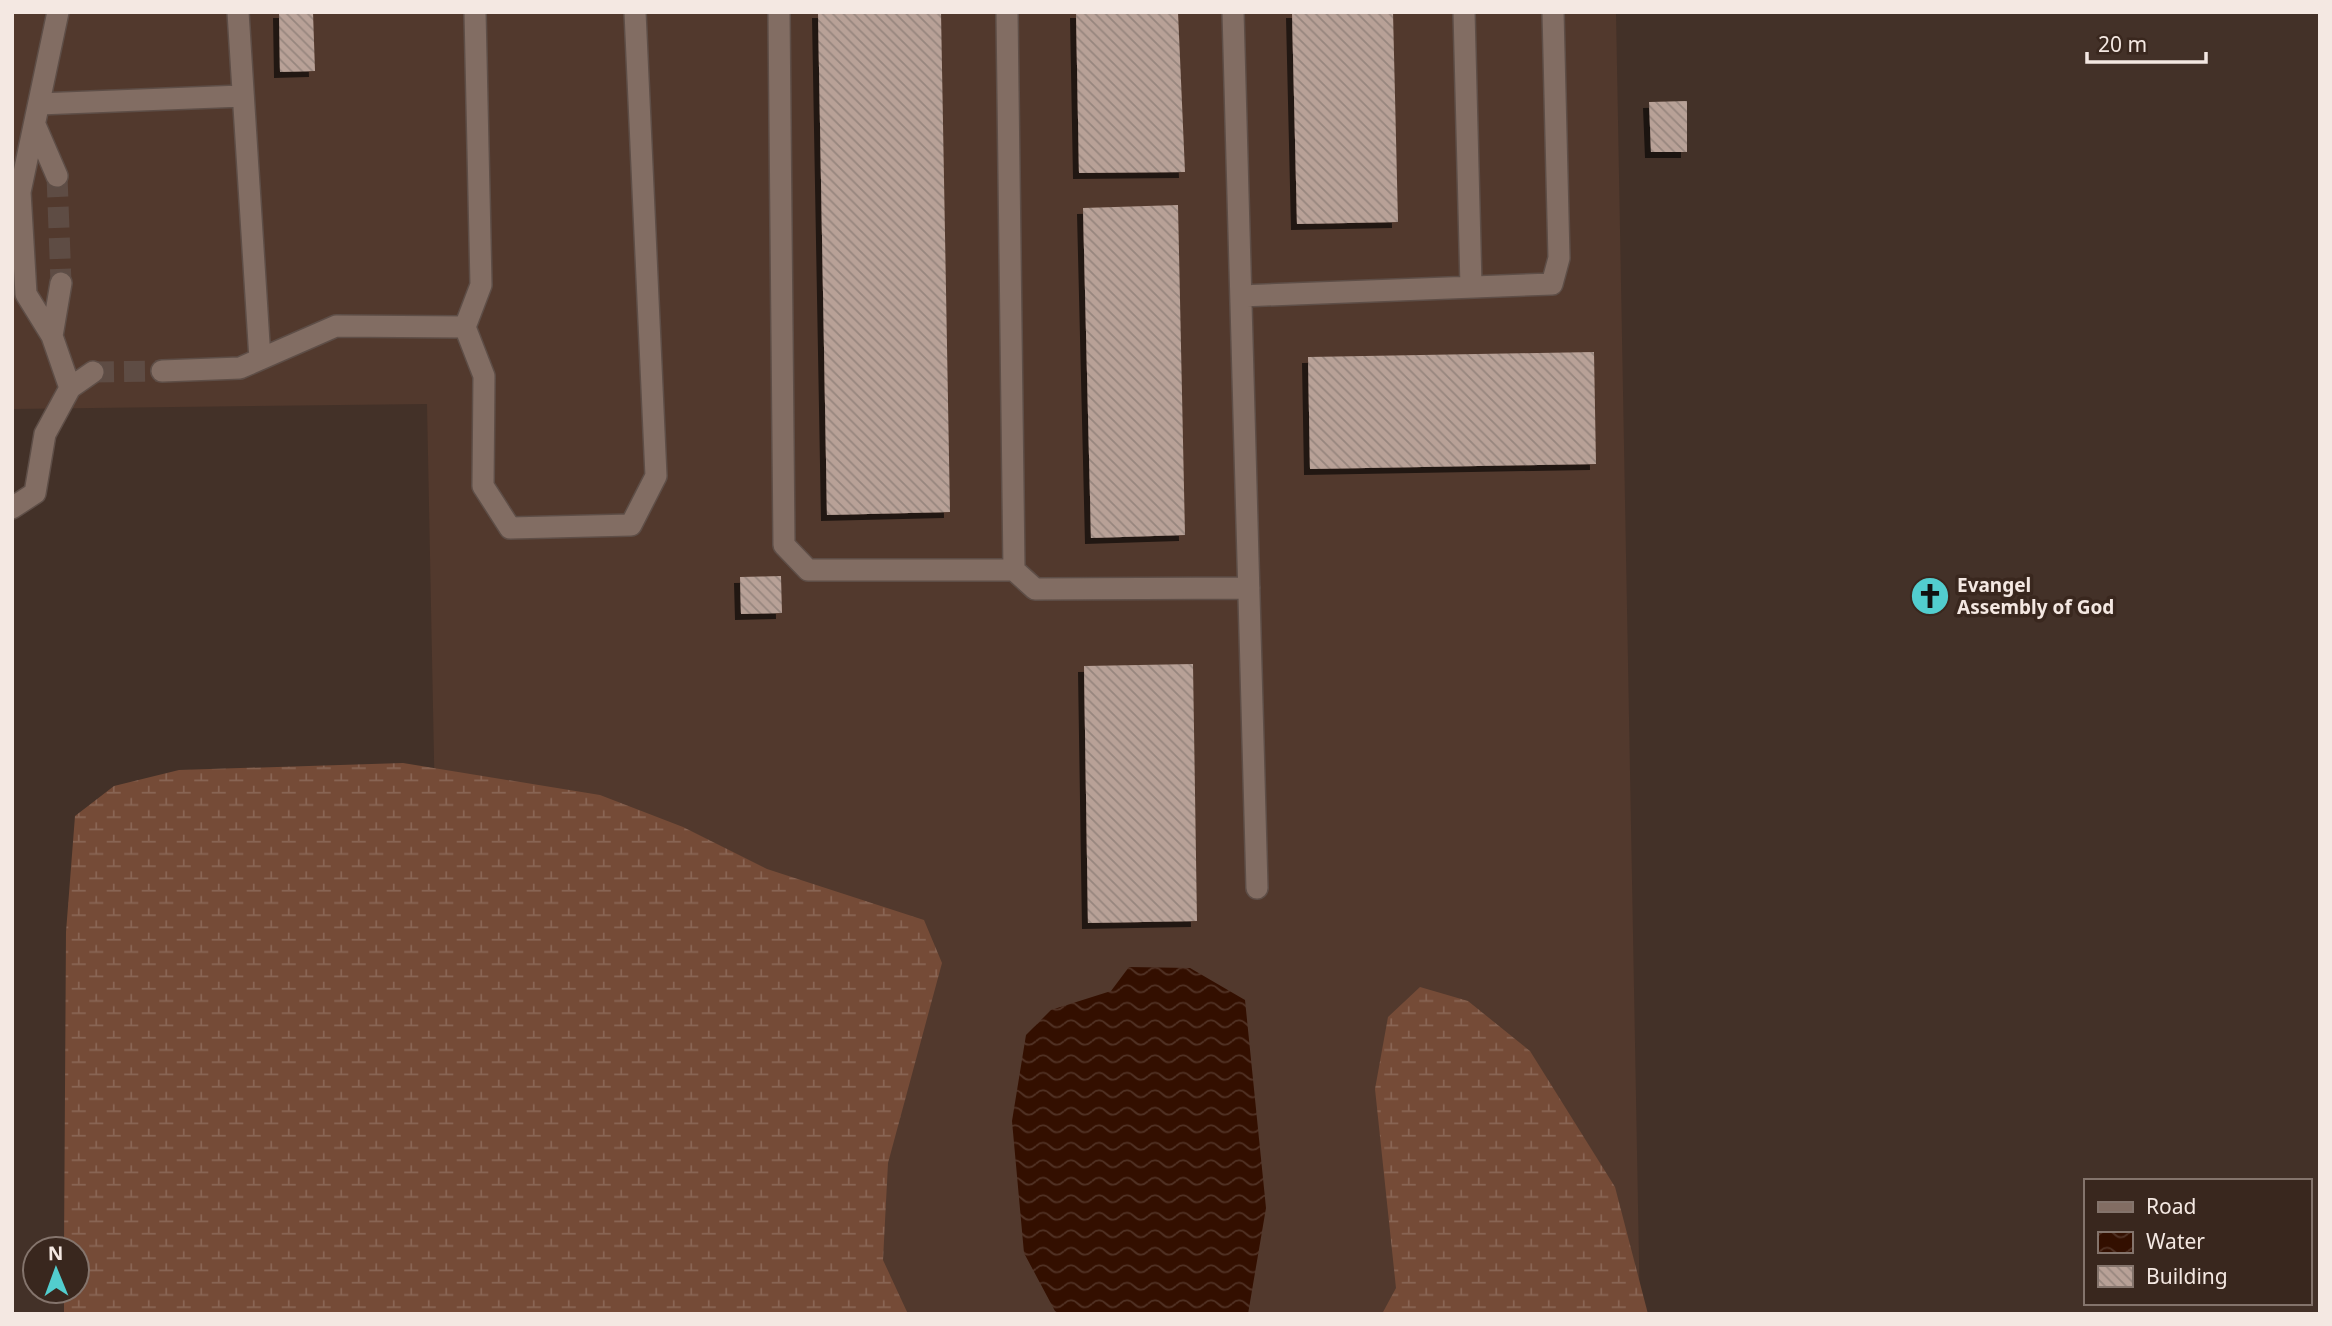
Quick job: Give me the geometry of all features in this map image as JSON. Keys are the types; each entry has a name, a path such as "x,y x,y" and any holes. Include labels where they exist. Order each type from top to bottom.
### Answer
{"lane":[{"path":"58,12 20,192 26,294 52,336 70,388"},
{"path":"238,12 260,359"},
{"path":"475,12 481,285 465,327 484,376 483,486 510,528 631,524 656,476 635,12"},
{"path":"779,12 784,545 808,570 1014,570 1035,589 1249,588"},
{"path":"1007,12 1014,570"},
{"path":"1233,12 1257,888"},
{"path":"1464,12 1471,286"},
{"path":"1241,296 1552,284 1559,258 1553,12"},
{"path":"37,115 242,96"},
{"path":"37,115 57,176"},
{"path":"52,336 61,283"},
{"path":"162,371 240,368 336,326 465,327"},
{"path":"12,508 35,493 46,434 70,388 93,372"}],"shaded area":[{"path":"12,12 1616,12 1640,1314 445,1314 427,404 12,409"}],"green space":[{"path":"403,763 600,795 683,827 767,869 924,920 942,963 888,1163 883,1260 908,1314 64,1314 64,1305 91,1305 91,1235 64,1235 66,932 75,816 114,786 179,770"},
{"path":"1420,987 1468,1001 1530,1051 1615,1187 1648,1314 1382,1314 1396,1288 1375,1089 1388,1017"}],"water":[{"path":"1129,967 1190,968 1245,1000 1266,1208 1248,1314 1060,1314 1055,1311 1024,1253 1012,1121 1026,1035 1051,1010 1111,991"}],"building":[{"path":"279,12 313,12 315,71 280,72"},
{"path":"818,12 941,12 950,512 827,515"},
{"path":"1076,12 1178,12 1185,172 1079,173"},
{"path":"1292,12 1393,12 1398,222 1297,224"},
{"path":"1687,101 1687,152 1651,152 1649,102"},
{"path":"1178,205 1185,535 1091,538 1083,208"},
{"path":"1594,352 1596,464 1310,469 1308,357"},
{"path":"781,576 782,613 741,614 740,577"},
{"path":"1193,664 1197,921 1088,923 1084,666"}],"tunnel":[{"path":"57,176 61,283"},
{"path":"93,372 162,371"}],"place":[{"name":"Evangel Assembly of God","path":"1930,596"}]}
